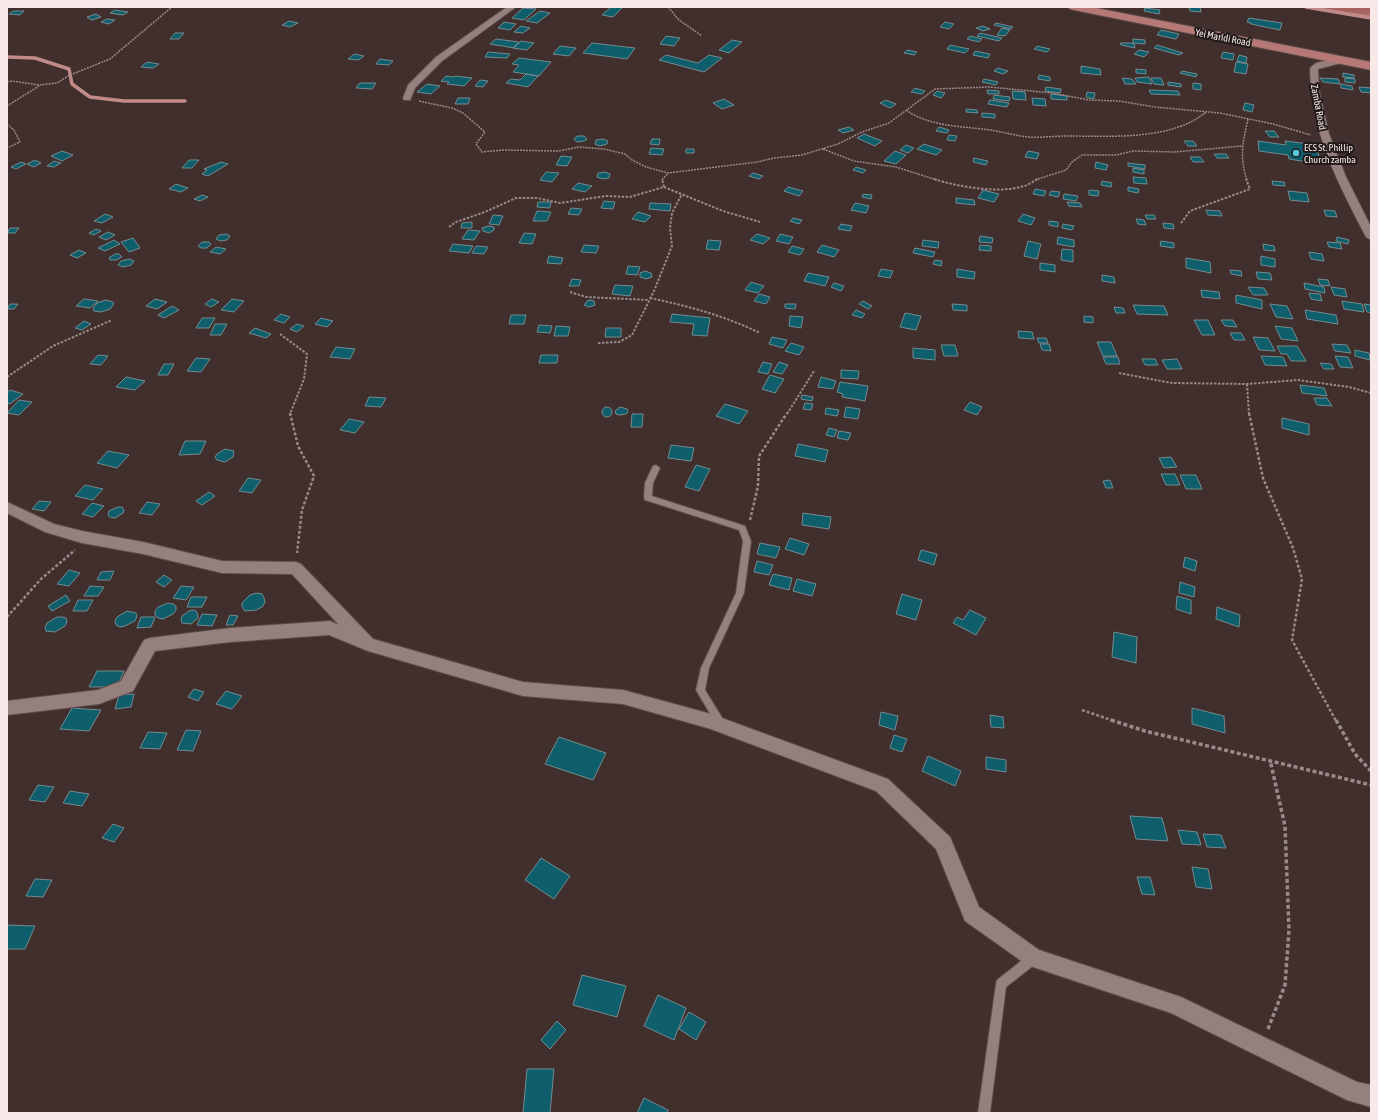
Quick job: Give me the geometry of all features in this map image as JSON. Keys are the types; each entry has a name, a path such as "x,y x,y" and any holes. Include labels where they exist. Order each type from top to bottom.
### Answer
{"main road":[{"name":"Yei Maridi Road","path":"1074,7 1371,66"}],"street":[{"path":"407,98 411,87 438,59 512,7"},
{"name":"Zamba Road","path":"1342,60 1319,65 1314,68 1313,84 1325,139 1342,179 1371,237"},
{"path":"7,507 50,528 222,567 296,568 368,644"},
{"path":"7,708 99,697 126,686 150,645 230,635 330,628 368,644 523,689 623,697 723,727 882,785 943,843 972,914 1034,958 1174,1004 1355,1092 1371,1096"}],"lane":[{"path":"656,468 649,483 648,498 742,528 747,540 740,593 705,668 700,690 723,727"},
{"path":"984,1113 1001,984 1034,958"}],"path":[{"path":"7,82 12,81 39,85 57,83 70,75 110,59 172,7"},
{"path":"668,7 685,25 702,36"},
{"path":"7,106 39,85"},
{"path":"407,98 427,104 452,108 463,113 484,132 476,144 482,152 504,150 558,151 580,147 604,149 625,154 632,160 668,173 802,155 838,144 862,132 889,124 935,89 989,88 1052,93 1089,100 1119,101 1155,107 1220,113 1325,139"},
{"path":"906,110 912,116 960,128 1030,137 1137,135 1191,124 1201,118 1206,112"},
{"path":"1181,223 1190,212 1223,198 1250,189 1242,166 1242,146 1248,119"},
{"path":"7,124 14,130 20,142 7,148"},
{"path":"822,148 854,161 896,167 944,182 995,190 1025,186 1035,180 1066,170 1072,162 1082,155 1116,155 1133,151 1175,152 1242,146"},
{"path":"664,187 662,179 668,173"},
{"path":"449,227 456,222 485,212 516,198 537,198 560,203 606,196 630,197 664,187 705,205 760,222"},
{"path":"7,189 7,200"},
{"path":"598,343 619,342 632,335 650,299 672,246 670,228 672,213 682,194"},
{"path":"570,292 586,297 650,299 680,304 742,324 760,332"},
{"path":"7,377 53,346 112,320"},
{"path":"280,334 307,354 304,379 290,413 298,446 314,476 302,510 296,568"},
{"path":"746,538 758,486 759,456 814,370"},
{"path":"1119,373 1172,383 1247,384 1298,380 1349,387 1371,392"},
{"path":"1247,384 1249,414 1263,478 1293,548 1302,579 1292,640 1356,754 1371,771"},
{"path":"7,617 41,579 89,538"},
{"path":"1082,710 1144,731 1371,785"},
{"path":"1262,1047 1285,985 1290,930 1285,826 1270,760"}],"shaded area":[{"path":"1307,7 1371,7 1371,16"}],"building":[{"path":"611,7 623,7 613,17 602,15"},
{"path":"1189,7 1200,7 1201,12 1190,11"},
{"path":"523,8 536,9 524,20 512,18"},
{"path":"1145,8 1160,10 1159,14 1144,11"},
{"path":"115,10 128,12 123,15 110,13"},
{"path":"13,11 24,11 20,15 9,14"},
{"path":"540,11 550,13 537,23 526,21"},
{"path":"96,14 101,17 92,20 87,17"},
{"path":"1249,18 1282,23 1280,30 1251,24 1247,22"},
{"path":"107,19 115,20 109,24 101,22"},
{"path":"289,21 298,23 290,27 282,25"},
{"path":"504,22 516,24 510,30 498,28"},
{"path":"945,22 954,24 949,29 940,27"},
{"path":"996,23 1013,27 1011,29 994,25"},
{"path":"521,26 530,28 523,33 514,32"},
{"path":"983,26 990,29 983,31 976,28"},
{"path":"1002,28 1010,30 1005,36 997,35"},
{"path":"1161,30 1179,34 1176,39 1157,35"},
{"path":"175,33 184,33 179,39 170,39"},
{"path":"980,33 1002,38 999,41 977,36"},
{"path":"666,36 680,38 674,46 660,44"},
{"path":"970,36 982,39 979,42 967,39"},
{"path":"496,39 519,42 514,48 490,44"},
{"path":"1133,39 1145,40 1145,44 1133,43"},
{"path":"732,40 742,42 729,53 719,50"},
{"path":"521,41 534,43 527,50 513,48"},
{"path":"592,43 635,48 627,59 583,53"},
{"path":"1120,43 1134,43 1135,48 1121,45"},
{"path":"950,45 969,49 965,53 947,49"},
{"path":"1157,45 1183,53 1179,55 1154,48"},
{"path":"560,46 576,48 569,56 553,54"},
{"path":"1037,46 1050,49 1047,52 1034,49"},
{"path":"907,50 917,52 914,55 904,53"},
{"path":"1139,50 1149,52 1144,57 1134,54"},
{"path":"975,51 990,54 988,58 973,55"},
{"path":"488,52 510,54 507,58 485,57"},
{"path":"1223,52 1234,54 1233,60 1221,58"},
{"path":"354,54 364,56 358,60 348,59"},
{"path":"666,55 698,63 709,55 722,58 704,72 659,60"},
{"path":"1239,55 1247,57 1246,63 1237,61"},
{"path":"519,58 551,62 539,76 513,72 519,65 512,64"},
{"path":"380,59 393,61 389,65 376,64"},
{"path":"147,62 159,64 153,68 141,67"},
{"path":"1236,62 1248,64 1246,74 1234,72"},
{"path":"1081,66 1100,69 1101,75 1081,73"},
{"path":"998,68 1008,71 1003,74 994,71"},
{"path":"1136,69 1146,70 1146,74 1136,73"},
{"path":"1182,71 1197,74 1196,77 1180,73"},
{"path":"1343,73 1354,75 1354,78 1343,77"},
{"path":"526,74 538,76 528,87 506,83 511,79 520,80"},
{"path":"1039,75 1050,77 1050,81 1038,79"},
{"path":"446,76 472,78 464,86 447,84 449,82 441,81"},
{"path":"1149,77 1152,84 1137,82 1135,78"},
{"path":"1122,78 1132,79 1136,84 1125,84"},
{"path":"1151,78 1161,78 1164,85 1154,84"},
{"path":"1320,78 1338,79 1340,84 1323,82"},
{"path":"1345,78 1355,79 1355,83 1345,82"},
{"path":"984,79 998,82 996,85 982,82"},
{"path":"480,80 488,81 483,87 475,86"},
{"path":"1168,82 1181,84 1181,87 1168,85"},
{"path":"360,83 376,83 372,89 356,88"},
{"path":"1193,83 1201,84 1201,90 1193,89"},
{"path":"427,84 440,86 431,94 417,92"},
{"path":"1341,84 1352,86 1353,90 1341,88"},
{"path":"1046,87 1061,89 1060,93 1045,91"},
{"path":"1359,87 1371,88 1371,93 1361,92"},
{"path":"915,88 925,91 922,94 911,92"},
{"path":"987,90 999,91 999,94 988,94"},
{"path":"1149,90 1178,91 1180,95 1151,94"},
{"path":"937,91 945,93 941,98 933,95"},
{"path":"1012,91 1025,92 1026,100 1013,99"},
{"path":"1087,92 1095,93 1094,99 1086,97"},
{"path":"1051,94 1067,96 1067,100 1051,99"},
{"path":"994,95 1010,97 1009,101 993,99"},
{"path":"458,98 470,98 468,104 455,104"},
{"path":"1032,98 1045,99 1046,106 1033,105"},
{"path":"724,99 734,105 722,109 713,103"},
{"path":"886,100 896,104 890,108 880,103"},
{"path":"990,100 1009,103 1007,107 988,104"},
{"path":"1245,103 1254,105 1252,112 1243,110"},
{"path":"966,109 977,110 978,113 966,112"},
{"path":"982,113 995,114 995,118 982,117"},
{"path":"849,127 854,130 843,133 838,130"},
{"path":"939,127 949,130 947,133 936,131"},
{"path":"1265,131 1274,131 1279,137 1270,137"},
{"path":"864,134 882,141 875,146 857,138"},
{"path":"949,135 957,136 955,141 947,140"},
{"path":"577,136 584,136 587,139 577,142 574,139"},
{"path":"603,139 608,141 607,144 600,146 595,144 596,140"},
{"path":"652,139 660,139 659,145 650,144"},
{"path":"1184,141 1193,141 1197,146 1188,146"},
{"name":"ECS St. Phillip Church zamba","path":"1258,141 1286,145 1285,141 1310,144 1311,148 1317,149 1320,159 1313,159 1314,163 1289,159 1288,155 1259,151"},
{"path":"924,144 942,150 936,155 917,149"},
{"path":"906,145 914,148 908,153 900,150"},
{"path":"651,148 664,149 662,155 649,154"},
{"path":"686,149 694,149 694,153 686,153"},
{"path":"62,151 73,155 62,161 51,156"},
{"path":"895,151 906,155 896,164 884,161"},
{"path":"1028,151 1039,153 1037,159 1025,157"},
{"path":"1214,154 1226,154 1229,158 1217,158"},
{"path":"561,156 572,157 567,166 556,165"},
{"path":"1190,157 1200,157 1204,162 1193,162"},
{"path":"974,158 988,161 986,165 973,162"},
{"path":"35,160 41,163 34,167 27,164"},
{"path":"189,160 199,160 192,168 182,168"},
{"path":"54,161 61,163 54,167 47,166"},
{"path":"21,162 26,164 16,169 11,167"},
{"path":"221,162 228,164 208,176 202,174 207,170 204,169"},
{"path":"1096,162 1108,165 1106,170 1095,168"},
{"path":"1128,163 1145,165 1145,169 1128,166"},
{"path":"856,167 866,170 863,173 853,170"},
{"path":"1133,168 1144,170 1144,174 1133,172"},
{"path":"546,172 559,173 552,182 540,180"},
{"path":"605,172 610,174 609,178 603,179 597,177 598,173"},
{"path":"753,173 763,176 759,179 749,176"},
{"path":"1133,177 1146,178 1147,184 1134,183"},
{"path":"1102,181 1112,183 1111,187 1101,185"},
{"path":"1272,181 1284,182 1285,186 1273,185"},
{"path":"578,183 592,186 585,192 572,189"},
{"path":"176,184 188,188 181,192 169,189"},
{"path":"788,187 803,191 799,196 784,191"},
{"path":"1128,187 1139,189 1138,193 1128,191"},
{"path":"1035,189 1046,191 1044,196 1033,194"},
{"path":"983,190 999,194 994,202 978,198"},
{"path":"1089,190 1099,191 1098,196 1089,195"},
{"path":"1051,191 1060,192 1058,197 1049,195"},
{"path":"1288,191 1307,193 1309,202 1290,200"},
{"path":"863,194 872,195 871,199 862,197"},
{"path":"1064,194 1078,196 1076,201 1063,199"},
{"path":"202,195 208,197 200,201 194,199"},
{"path":"956,198 974,200 975,205 956,203"},
{"path":"604,201 615,202 613,209 601,208"},
{"path":"538,202 551,202 550,208 537,207"},
{"path":"1067,202 1080,203 1082,207 1069,206"},
{"path":"650,203 671,204 670,211 649,209"},
{"path":"855,203 869,206 866,213 851,210"},
{"path":"571,208 582,209 579,215 568,214"},
{"path":"1206,210 1220,211 1222,216 1208,215"},
{"path":"1324,210 1335,211 1337,217 1326,216"},
{"path":"537,211 551,212 547,221 533,221"},
{"path":"638,212 651,216 645,222 632,219"},
{"path":"105,214 113,217 102,223 94,221"},
{"path":"1023,214 1035,218 1031,225 1018,221"},
{"path":"493,215 503,216 499,225 489,224"},
{"path":"1145,215 1154,215 1156,219 1147,219"},
{"path":"793,218 802,220 799,224 790,221"},
{"path":"1136,219 1144,220 1146,225 1138,224"},
{"path":"1049,221 1058,222 1058,227 1049,225"},
{"path":"472,222 472,228 461,228 462,223"},
{"path":"1163,223 1173,224 1174,229 1164,228"},
{"path":"841,224 852,226 850,231 838,229"},
{"path":"1063,224 1074,226 1072,230 1062,228"},
{"path":"488,226 494,227 494,230 489,233 483,231 482,228"},
{"path":"10,228 19,228 15,233 7,233"},
{"path":"96,229 101,231 94,235 89,233"},
{"path":"468,230 480,231 474,240 462,239"},
{"path":"108,232 115,235 106,240 99,237"},
{"path":"524,233 536,234 532,244 519,243"},
{"path":"226,234 230,236 227,240 220,241 216,239 219,235"},
{"path":"757,234 770,238 763,244 750,240"},
{"path":"780,234 793,237 789,244 776,241"},
{"path":"980,236 993,238 992,243 979,242"},
{"path":"1058,237 1074,240 1074,247 1057,244"},
{"path":"1337,237 1349,240 1348,244 1336,241"},
{"path":"133,238 140,248 129,252 121,242"},
{"path":"114,240 120,244 105,251 98,248"},
{"path":"708,240 721,241 719,250 706,249"},
{"path":"923,240 939,242 938,248 922,246"},
{"path":"1028,241 1041,244 1037,259 1024,256"},
{"path":"1161,241 1174,243 1174,248 1160,246"},
{"path":"202,242 209,242 211,244 207,248 201,248 198,246"},
{"path":"1327,242 1340,243 1342,249 1329,247"},
{"path":"453,244 473,246 469,253 449,251"},
{"path":"1263,244 1274,246 1275,251 1264,250"},
{"path":"584,245 599,246 596,253 581,252"},
{"path":"822,245 839,250 834,257 817,252"},
{"path":"980,245 991,246 991,251 979,250"},
{"path":"476,246 488,247 484,254 472,253"},
{"path":"792,246 804,249 800,255 788,252"},
{"path":"216,247 226,249 220,254 210,252"},
{"path":"915,248 935,252 933,257 913,253"},
{"path":"1062,249 1073,250 1073,262 1061,260"},
{"path":"79,250 86,253 77,258 70,255"},
{"path":"1309,252 1322,254 1324,261 1311,259"},
{"path":"115,254 119,254 122,257 116,260 110,260 109,258"},
{"path":"549,256 563,258 561,264 547,263"},
{"path":"1261,256 1275,259 1275,267 1261,265"},
{"path":"1186,258 1210,262 1211,273 1186,268"},
{"path":"129,259 134,261 131,265 123,267 118,265 121,261"},
{"path":"935,260 942,261 941,266 933,264"},
{"path":"1040,263 1055,265 1055,272 1040,270"},
{"path":"628,266 640,267 637,275 626,274"},
{"path":"881,269 893,271 890,278 878,276"},
{"path":"957,269 975,272 974,279 957,277"},
{"path":"1230,270 1241,271 1242,276 1231,274"},
{"path":"645,271 651,273 652,277 646,279 640,277 640,273"},
{"path":"1256,272 1270,273 1272,280 1258,279"},
{"path":"808,273 829,277 825,286 804,281"},
{"path":"1102,275 1114,277 1115,283 1102,281"},
{"path":"572,279 581,280 579,286 569,286"},
{"path":"1318,279 1328,280 1330,286 1320,285"},
{"path":"751,282 764,286 758,293 745,290"},
{"path":"834,283 844,286 841,291 831,287"},
{"path":"1304,283 1324,287 1325,293 1305,289"},
{"path":"615,285 633,286 630,296 612,294"},
{"path":"1248,287 1264,288 1268,295 1253,295"},
{"path":"1331,287 1345,289 1347,297 1334,295"},
{"path":"1201,290 1219,292 1220,299 1202,297"},
{"path":"1309,293 1320,294 1322,301 1311,299"},
{"path":"759,294 770,297 766,304 754,301"},
{"path":"1236,295 1262,300 1262,309 1236,303"},
{"path":"84,299 98,301 90,308 76,306"},
{"path":"155,299 167,302 157,309 146,306"},
{"path":"212,299 219,302 211,307 205,304"},
{"path":"232,299 244,301 234,312 221,310"},
{"path":"106,300 113,302 114,304 110,309 101,312 94,311 93,308 97,303"},
{"path":"587,301 594,301 595,305 589,307 584,305"},
{"path":"863,301 872,306 868,309 859,304"},
{"path":"1342,301 1362,304 1364,312 1344,309"},
{"path":"10,304 18,304 14,309 7,309"},
{"path":"785,304 796,304 795,309 785,308"},
{"path":"952,304 967,305 967,311 953,310"},
{"path":"1270,304 1287,306 1293,319 1276,317"},
{"path":"1364,304 1371,305 1371,313 1367,312"},
{"path":"1133,305 1164,306 1168,315 1137,314"},
{"path":"172,306 179,310 164,318 158,315"},
{"path":"1114,307 1123,308 1125,313 1116,313"},
{"path":"856,310 865,314 862,318 852,315"},
{"path":"1305,310 1336,315 1338,324 1307,319"},
{"path":"905,313 921,316 916,330 900,327"},
{"path":"281,314 290,317 284,323 274,320"},
{"path":"672,314 710,318 707,336 692,335 694,324 670,322"},
{"path":"511,315 526,315 524,324 509,324"},
{"path":"790,316 803,317 801,328 789,326"},
{"path":"1084,316 1093,317 1093,323 1084,322"},
{"path":"202,318 215,318 209,328 196,328"},
{"path":"321,318 333,321 327,327 315,324"},
{"path":"1194,320 1208,320 1215,335 1202,335"},
{"path":"1221,320 1233,320 1237,327 1225,326"},
{"path":"84,321 91,324 82,330 75,328"},
{"path":"215,324 227,324 221,335 210,335"},
{"path":"297,324 304,326 297,332 290,329"},
{"path":"539,325 552,326 550,333 537,332"},
{"path":"556,326 570,327 568,336 554,336"},
{"path":"1275,326 1292,328 1298,341 1281,339"},
{"path":"255,328 271,334 266,338 249,333"},
{"path":"606,328 621,328 621,337 605,337"},
{"path":"1018,331 1032,332 1034,339 1019,338"},
{"path":"1230,333 1241,333 1245,340 1234,340"},
{"path":"772,337 787,340 783,348 769,344"},
{"path":"1253,337 1268,338 1275,351 1259,350"},
{"path":"1037,338 1046,338 1048,343 1039,343"},
{"path":"1097,342 1111,342 1117,356 1103,356"},
{"path":"791,343 804,347 799,355 785,351"},
{"path":"1040,344 1049,344 1051,351 1042,350"},
{"path":"1332,344 1347,345 1351,353 1335,351"},
{"path":"941,345 955,345 958,356 944,356"},
{"path":"1277,346 1297,346 1306,361 1291,361 1287,354 1281,354"},
{"path":"336,347 355,349 350,359 330,357"},
{"path":"913,348 935,350 935,360 913,358"},
{"path":"1355,350 1369,353 1370,360 1355,356"},
{"path":"98,355 108,356 101,365 90,364"},
{"path":"541,355 558,355 557,363 539,363"},
{"path":"1261,356 1283,357 1287,366 1265,365"},
{"path":"1335,356 1348,357 1353,368 1340,367"},
{"path":"1103,357 1118,357 1120,364 1106,364"},
{"path":"196,358 210,359 201,372 187,371"},
{"path":"1142,359 1155,359 1158,365 1145,365"},
{"path":"1177,359 1182,369 1167,369 1162,360"},
{"path":"763,362 772,364 768,374 758,372"},
{"path":"779,362 788,365 782,374 773,372"},
{"path":"1320,363 1331,364 1334,369 1324,369"},
{"path":"164,364 174,364 168,375 158,375"},
{"path":"841,370 859,371 858,379 841,378"},
{"path":"770,375 784,379 775,393 762,389"},
{"path":"126,377 145,381 135,390 116,387"},
{"path":"821,377 836,381 833,389 818,387"},
{"path":"840,382 868,386 865,401 842,397 843,394 837,392"},
{"path":"1300,385 1324,388 1327,396 1302,393"},
{"path":"10,390 23,394 10,404 7,403 7,392"},
{"path":"802,395 813,397 812,401 801,399"},
{"path":"369,397 386,398 381,407 365,406"},
{"path":"1314,398 1327,398 1332,406 1317,405"},
{"path":"19,400 32,402 19,415 7,413"},
{"path":"970,402 982,407 977,415 964,410"},
{"path":"805,403 813,404 811,410 803,409"},
{"path":"725,404 748,411 739,424 716,416"},
{"path":"605,407 609,407 611,408 611,416 605,417 602,414 602,410"},
{"path":"620,407 627,409 628,412 626,414 616,414 615,411"},
{"path":"846,407 860,409 858,419 844,417"},
{"path":"826,408 839,410 837,416 825,414"},
{"path":"632,414 643,414 642,427 631,427"},
{"path":"1282,418 1309,424 1309,435 1282,428"},
{"path":"349,419 364,422 355,433 340,430"},
{"path":"829,428 837,430 834,437 826,435"},
{"path":"839,431 851,433 848,440 837,438"},
{"path":"185,441 206,441 200,454 179,455"},
{"path":"798,444 828,450 825,462 795,456"},
{"path":"671,445 694,448 691,461 668,458"},
{"path":"225,449 234,451 233,457 225,462 217,460 215,457 217,454"},
{"path":"108,451 129,455 117,468 97,463"},
{"path":"1171,457 1177,467 1164,468 1159,458"},
{"path":"696,465 710,469 699,491 685,487"},
{"path":"1161,474 1175,474 1180,485 1166,485"},
{"path":"1180,475 1196,475 1202,489 1186,489"},
{"path":"248,478 261,480 252,493 239,491"},
{"path":"1110,480 1113,488 1106,488 1103,481"},
{"path":"85,485 103,489 93,500 75,496"},
{"path":"209,492 215,496 202,505 196,501"},
{"path":"39,501 51,502 44,511 32,509"},
{"path":"147,502 160,504 152,515 139,513"},
{"path":"92,503 104,506 93,517 82,514"},
{"path":"122,507 124,510 123,513 115,518 108,515 109,511"},
{"path":"803,513 831,517 829,529 802,525"},
{"path":"790,538 809,544 804,555 785,549"},
{"path":"760,543 780,547 776,558 757,554"},
{"path":"921,550 937,554 934,565 918,560"},
{"path":"1185,557 1197,561 1195,571 1183,567"},
{"path":"757,561 773,565 769,575 754,572"},
{"path":"69,570 80,573 69,586 57,584"},
{"path":"114,571 110,580 97,580 101,572"},
{"path":"773,574 792,578 789,590 769,585"},
{"path":"164,575 172,580 164,587 156,582"},
{"path":"797,579 816,584 812,596 793,591"},
{"path":"1180,582 1195,587 1194,597 1179,593"},
{"path":"90,586 104,587 98,596 84,596"},
{"path":"181,586 194,587 186,600 173,598"},
{"path":"256,593 262,594 264,598 265,602 262,607 256,610 245,611 242,607 242,603 250,595"},
{"path":"902,594 922,600 916,620 896,614"},
{"path":"66,595 70,601 52,611 48,606"},
{"path":"1177,596 1191,600 1191,614 1176,609"},
{"path":"191,597 207,597 202,607 187,607"},
{"path":"78,600 93,600 87,611 73,611"},
{"path":"168,603 176,606 176,610 173,614 163,619 158,618 155,615 155,611 158,607"},
{"path":"1217,607 1240,615 1239,627 1216,619"},
{"path":"194,610 197,612 198,618 191,624 182,623 182,616 189,611"},
{"path":"970,610 986,618 976,635 953,623 957,617 963,620"},
{"path":"127,611 136,613 137,616 135,621 125,626 120,627 116,625 115,621 117,617"},
{"path":"202,614 217,615 212,626 197,625"},
{"path":"230,615 238,616 233,625 226,625"},
{"path":"57,617 66,618 67,622 65,626 55,632 46,631 45,628 47,623"},
{"path":"141,617 155,617 151,627 137,628"},
{"path":"1114,632 1137,637 1136,663 1112,657"},
{"path":"97,671 124,671 117,687 89,687"},
{"path":"194,689 204,692 198,701 188,697"},
{"path":"226,691 242,696 232,709 216,704"},
{"path":"134,694 131,707 115,709 119,695"},
{"path":"72,708 101,710 89,731 60,729"},
{"path":"1192,708 1224,716 1225,733 1192,724"},
{"path":"881,712 898,716 895,730 879,725"},
{"path":"990,715 1003,717 1004,728 991,727"},
{"path":"186,730 201,731 193,751 177,750"},
{"path":"148,732 167,733 160,749 140,748"},
{"path":"894,735 907,739 902,752 890,748"},
{"path":"559,737 606,753 593,780 545,764"},
{"path":"928,756 961,771 955,786 922,771"},
{"path":"986,757 1006,760 1006,772 986,769"},
{"path":"38,785 54,787 45,802 29,800"},
{"path":"70,791 89,794 82,806 63,803"},
{"path":"1130,816 1162,818 1168,841 1136,839"},
{"path":"113,824 124,828 114,842 102,838"},
{"path":"1178,830 1197,832 1201,845 1182,844"},
{"path":"1203,834 1221,835 1226,848 1207,847"},
{"path":"541,858 570,876 554,899 525,880"},
{"path":"1192,867 1208,869 1212,889 1196,887"},
{"path":"1137,877 1150,877 1155,895 1142,894"},
{"path":"35,879 52,880 43,897 26,896"},
{"path":"7,925 35,926 25,949 7,949"},
{"path":"582,975 626,986 617,1017 573,1005"},
{"path":"658,995 686,1008 674,1040 644,1026"},
{"path":"689,1012 706,1022 696,1040 679,1029"},
{"path":"557,1021 566,1030 550,1049 541,1040"},
{"path":"527,1069 554,1069 550,1113 523,1113"},
{"path":"644,1098 668,1110 667,1113 637,1113"}],"waterway":[{"path":"1306,7 1371,18"},
{"path":"7,57 35,58 69,69 72,84 90,97 124,101 185,101"}],"place":[{"name":"ECS St. Phillip Church zamba","path":"1296,153"}]}
